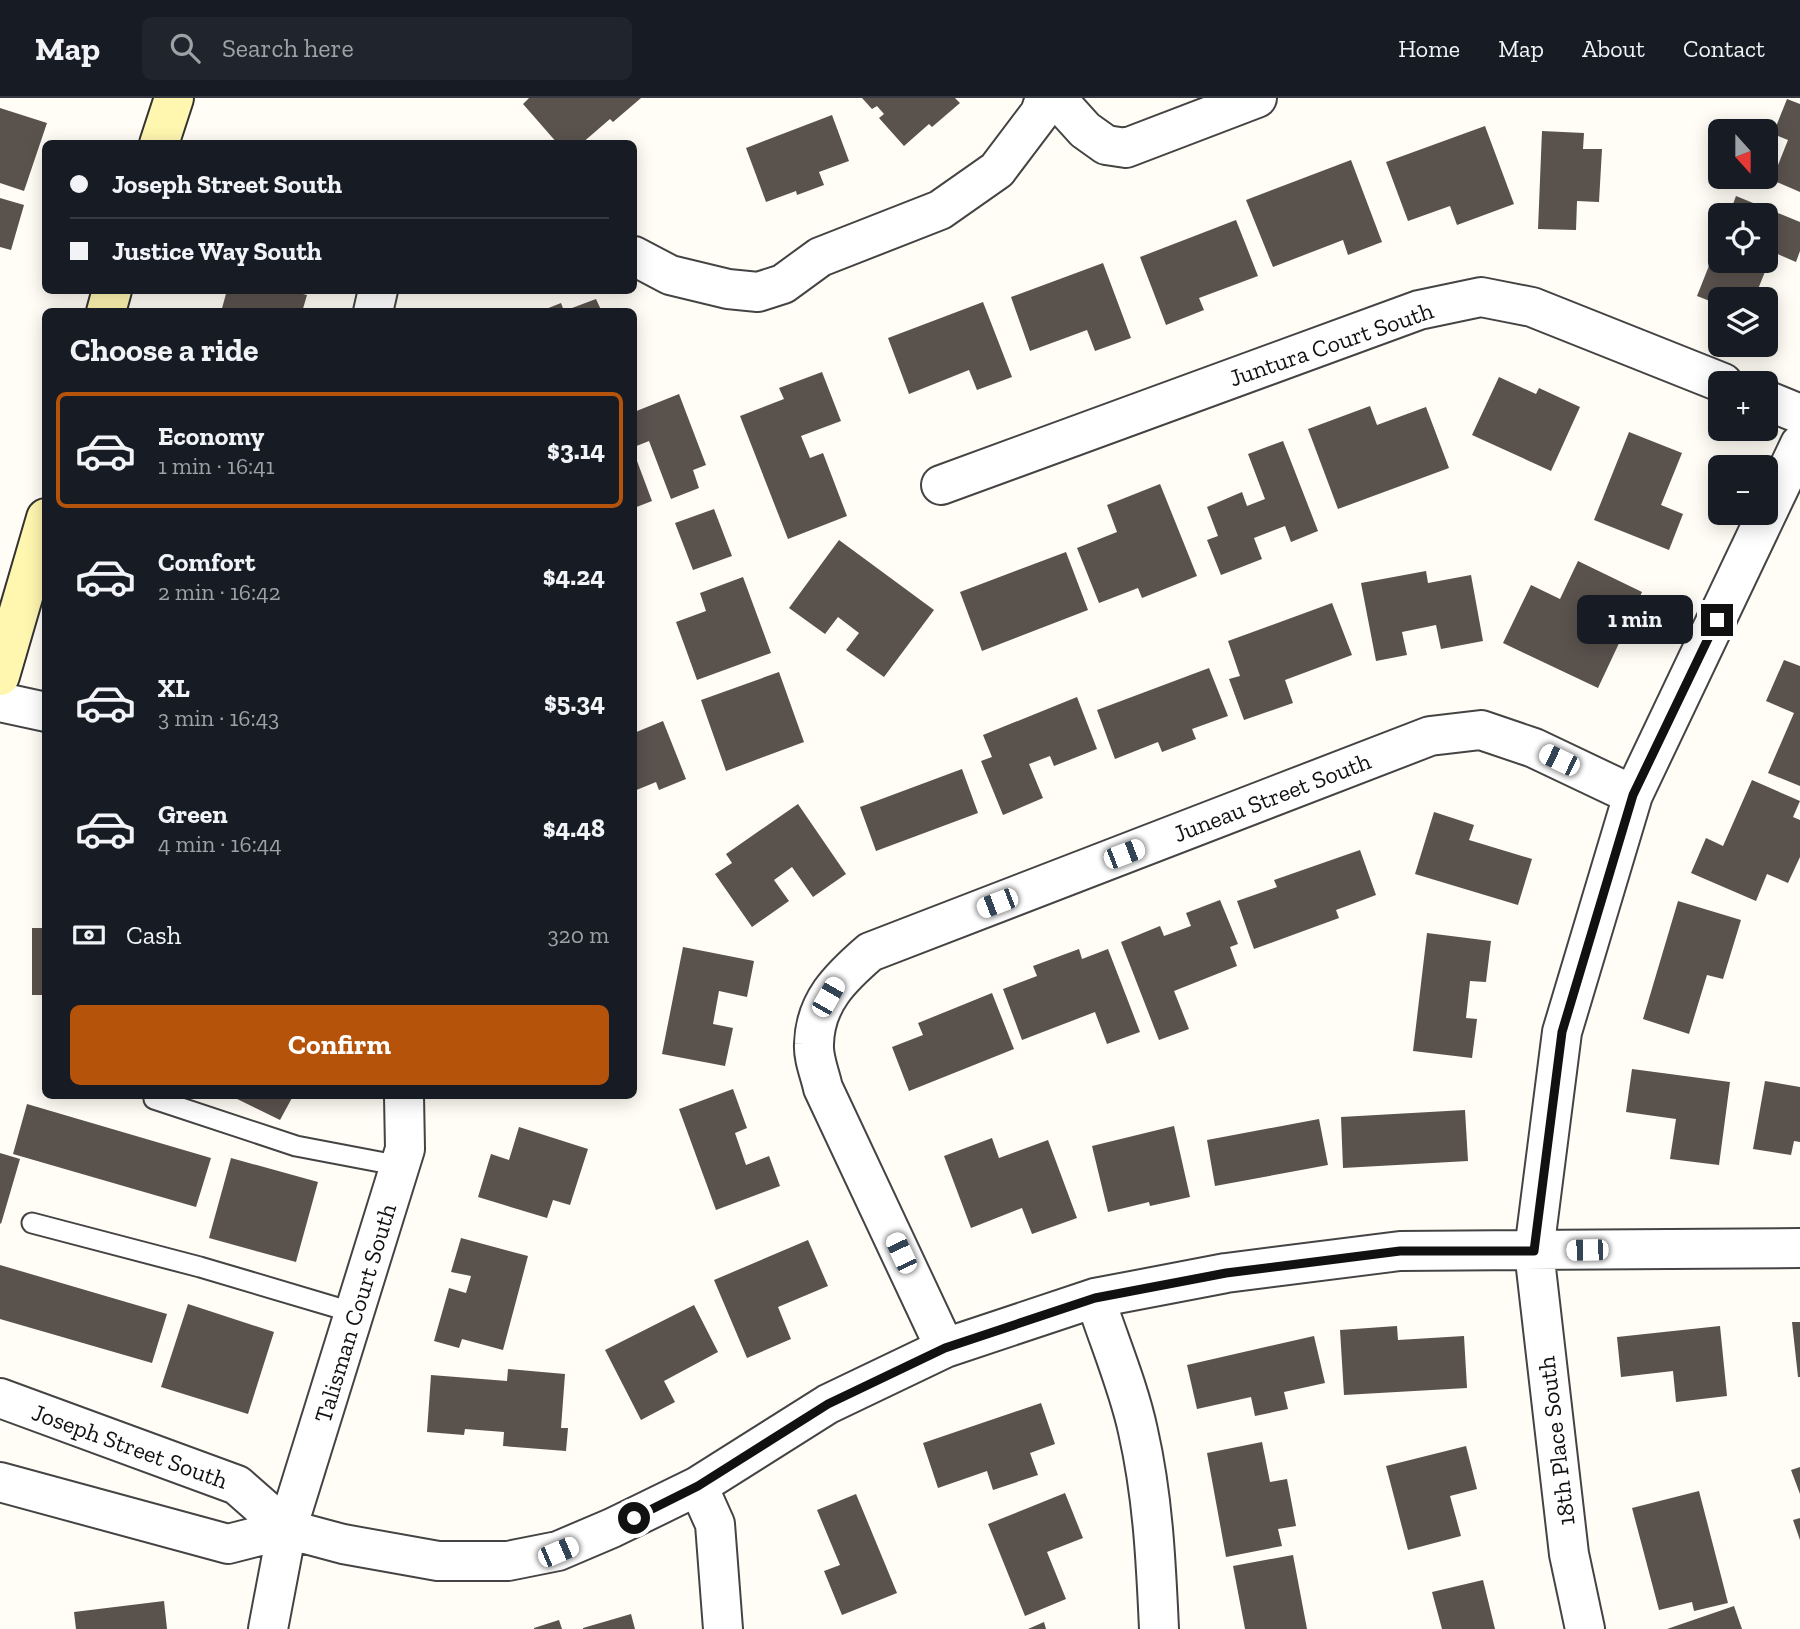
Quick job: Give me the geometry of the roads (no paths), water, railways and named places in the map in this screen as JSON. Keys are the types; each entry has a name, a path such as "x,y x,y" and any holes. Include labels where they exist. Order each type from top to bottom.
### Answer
{"main road":[{"path":"160,140 174,98"},
{"path":"0,676 42,533"}],"street":[{"path":"637,258 670,275 728,289 758,292 783,284 820,257 940,210 997,170 1040,113 1045,98"},
{"path":"1056,98 1095,138 1105,145 1126,148 1257,98"},
{"name":"Juntura Court South","path":"941,485 1419,310 1482,297 1532,307 1708,377"},
{"path":"1778,405 1800,414"},
{"name":"18th Place South","path":"1585,1629 1569,1554 1534,1251 1562,1032 1633,795 1800,444"},
{"path":"0,702 42,711"},
{"name":"Juneau Street South","path":"945,1348 823,1088 813,1046 819,1014 837,981 870,951 1430,736 1481,730 1535,748 1633,795"},
{"name":"Talisman Court South","path":"268,1629 288,1529 401,1166 405,1149 404,1099"},
{"name":"Joseph Street South","path":"0,1398 237,1485 288,1529 343,1544 438,1561 508,1560 558,1552 612,1528 698,1486 828,1404 945,1348 1095,1298 1226,1273 1400,1251 1800,1248"},
{"path":"1095,1298 1138,1428 1153,1521 1159,1629"},
{"name":"Joseph Street South","path":"0,1482 228,1544 288,1529"},
{"path":"698,1486 715,1524 723,1629"}],"lane":[{"path":"154,1099 296,1146 401,1166"},
{"path":"32,1223 200,1267 355,1313"}]}
